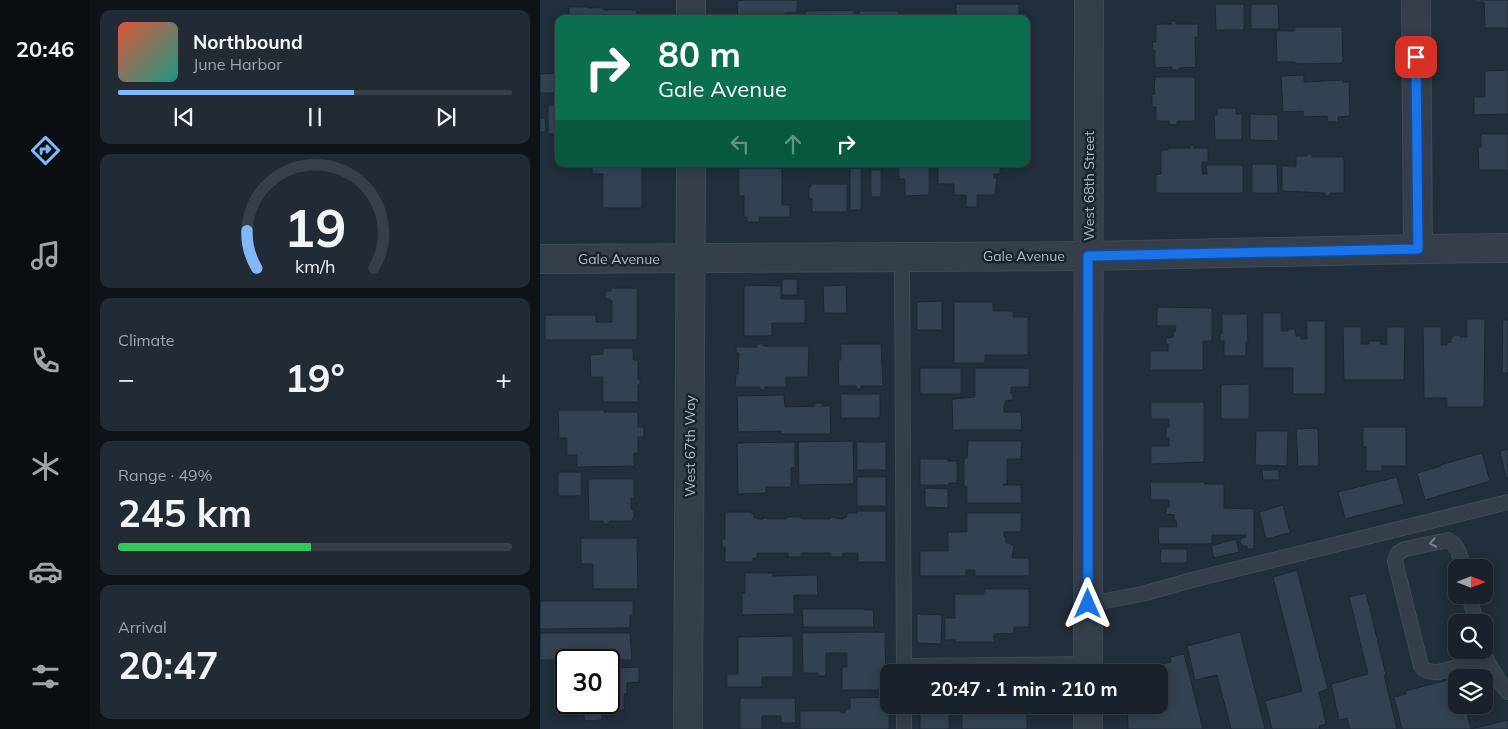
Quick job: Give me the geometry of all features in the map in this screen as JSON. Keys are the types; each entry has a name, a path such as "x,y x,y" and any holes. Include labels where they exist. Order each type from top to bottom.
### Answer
{"street":[{"path":"691,0 691,15"},
{"name":"West 68th Street","path":"1088,664 1089,0"},
{"path":"1416,0 1418,249"},
{"name":"West 67th Way","path":"688,729 691,167"},
{"name":"Gale Avenue","path":"540,259 1088,256 1508,248"},
{"path":"1088,714 1088,729"}],"lane":[{"path":"902,257 904,664"},
{"path":"1088,604 1142,594 1508,502"},
{"path":"1388,532 1421,666 1424,670 1439,672 1472,659"},
{"path":"1395,561 1398,553 1405,549 1448,540 1455,543 1460,559"},
{"path":"1488,659 1499,682 1508,692"},
{"path":"904,714 904,729"}],"building":[{"path":"797,0 797,13 785,13 785,15 738,15 737,1"},
{"path":"1474,0 1508,0 1508,30 1507,28 1485,28 1484,2 1474,2"},
{"path":"956,4 1019,4 1019,15 956,15"},
{"path":"1215,4 1244,4 1244,30 1216,30"},
{"path":"1251,4 1278,4 1279,29 1251,29"},
{"path":"569,7 637,10 637,15 569,15"},
{"path":"854,10 855,15 805,15 805,11"},
{"path":"859,11 899,11 899,15 859,15"},
{"path":"1171,21 1176,21 1176,24 1198,24 1198,37 1195,37 1196,67 1179,68 1179,70 1172,70 1172,67 1155,68 1155,50 1153,50 1152,42 1156,42 1156,24 1171,24"},
{"path":"1295,27 1342,27 1343,63 1295,64 1295,62 1277,62 1276,31 1295,31"},
{"path":"1508,70 1508,114 1474,115 1474,97 1485,97 1485,71"},
{"path":"555,73 555,93 540,93 540,74"},
{"path":"1304,75 1304,82 1343,80 1343,82 1349,82 1350,116 1338,117 1338,122 1328,122 1327,116 1303,117 1303,111 1283,112 1281,76"},
{"path":"1155,77 1195,77 1195,121 1177,121 1177,125 1169,124 1169,121 1156,121 1156,107 1152,107 1152,94 1155,94"},
{"path":"548,105 555,105 555,134 548,134"},
{"path":"1217,108 1236,108 1236,114 1242,114 1242,140 1215,140 1214,115 1217,115"},
{"path":"1250,114 1278,115 1278,141 1250,140"},
{"path":"540,118 545,118 546,132 540,132"},
{"path":"1481,134 1508,134 1508,176 1506,170 1479,170 1478,147 1481,147"},
{"path":"1190,145 1194,145 1194,148 1208,148 1208,162 1202,162 1202,174 1207,174 1206,165 1243,165 1243,193 1156,193 1156,175 1161,174 1161,150 1168,150 1168,148 1190,148"},
{"path":"1307,154 1312,154 1312,157 1344,157 1344,193 1330,193 1330,196 1325,196 1325,193 1282,191 1282,166 1296,166 1296,156 1307,156"},
{"path":"1252,164 1277,164 1278,193 1252,193"},
{"path":"592,167 642,167 642,208 603,208 603,174 592,174"},
{"path":"899,167 929,167 929,195 905,196 905,179 899,179"},
{"path":"938,167 1006,167 1000,168 1000,174 994,174 994,178 997,178 995,195 977,195 977,207 966,207 966,195 954,195 954,184 938,184"},
{"path":"739,168 782,168 782,205 790,205 790,217 759,217 759,222 747,222 747,217 744,217 744,196 739,196"},
{"path":"850,168 861,168 861,210 850,210"},
{"path":"871,170 881,170 881,197 871,197"},
{"path":"811,184 847,184 847,212 812,212 812,199 809,199 809,187 811,187"},
{"path":"782,279 797,279 797,295 782,295"},
{"path":"744,285 781,286 781,299 805,299 805,323 772,323 772,336 744,336"},
{"path":"846,285 847,313 824,313 823,286"},
{"path":"611,288 637,288 637,340 545,340 545,315 596,315 596,322 612,322 612,301 605,299 605,291 611,291"},
{"path":"942,301 942,330 917,330 917,302"},
{"path":"954,302 993,302 993,311 1013,311 1013,317 1028,317 1028,355 985,355 985,363 954,363"},
{"path":"1157,307 1212,308 1212,341 1203,341 1203,370 1150,370 1150,351 1168,351 1166,338 1173,337 1176,326 1157,326"},
{"path":"1263,313 1281,313 1281,331 1295,329 1296,336 1301,336 1301,339 1307,339 1307,321 1325,321 1325,394 1293,394 1293,368 1263,368"},
{"path":"1222,314 1247,314 1248,342 1246,342 1246,356 1224,356 1224,341 1220,341"},
{"path":"1467,319 1485,319 1484,407 1447,407 1447,398 1424,398 1423,327 1441,327 1441,345 1447,345 1447,343 1451,342 1453,335 1467,337"},
{"path":"1503,320 1508,320 1508,373 1502,373"},
{"path":"1343,327 1361,327 1361,344 1369,344 1369,341 1380,341 1380,344 1387,344 1387,327 1405,327 1404,380 1344,380"},
{"path":"757,344 763,344 763,346 809,346 808,377 786,377 786,387 765,387 765,390 760,390 760,387 735,387 739,353 736,353 736,347 757,347"},
{"path":"841,344 881,344 883,386 861,386 861,389 856,389 856,386 839,386 838,360 841,360"},
{"path":"603,348 633,348 633,360 638,360 638,379 640,379 638,402 603,402 603,377 591,377 590,355 603,354"},
{"path":"920,368 961,368 961,394 920,394"},
{"path":"975,368 1029,368 1029,387 1011,387 1013,400 1005,401 1004,406 1004,412 1021,412 1022,430 953,430 952,399 975,397"},
{"path":"1249,384 1249,419 1221,419 1221,385"},
{"path":"841,394 880,394 880,418 841,418"},
{"path":"784,395 785,407 815,406 815,403 822,403 822,406 830,406 831,434 781,434 781,431 738,432 737,396"},
{"path":"1151,402 1204,402 1204,462 1151,464 1151,446 1169,446 1169,438 1166,438 1166,427 1169,427 1169,419 1151,419"},
{"path":"558,410 638,412 638,427 644,427 644,437 638,437 638,453 634,453 634,466 577,467 577,455 567,455 567,438 559,438"},
{"path":"1363,427 1406,427 1406,466 1382,466 1382,471 1366,471 1366,447 1363,447"},
{"path":"1318,428 1319,466 1298,466 1296,429"},
{"path":"1256,431 1288,431 1287,466 1255,465"},
{"path":"853,441 854,484 799,485 798,442"},
{"path":"968,441 1022,441 1021,459 1007,459 1007,484 1003,484 1021,485 1021,503 967,503 967,487 964,487 964,458 967,458"},
{"path":"795,442 795,467 791,468 791,487 766,487 766,493 738,494 737,443"},
{"path":"857,442 886,442 886,470 857,470"},
{"path":"1508,449 1508,478 1506,478 1500,451"},
{"path":"1482,453 1490,481 1425,500 1417,473"},
{"path":"920,459 948,459 948,461 957,461 957,483 949,483 949,485 920,485"},
{"path":"1262,470 1279,470 1279,480 1263,480"},
{"path":"558,472 581,472 581,496 558,496"},
{"path":"857,477 886,477 886,506 857,506"},
{"path":"1397,477 1404,504 1345,519 1338,492"},
{"path":"588,479 634,479 634,498 631,498 631,509 634,511 634,517 631,521 609,521 609,524 603,524 603,521 589,521"},
{"path":"1150,482 1224,484 1224,508 1254,509 1254,549 1247,549 1247,546 1240,543 1241,538 1246,537 1246,535 1212,535 1212,544 1159,544 1158,527 1177,527 1176,520 1174,520 1174,515 1166,514 1169,500 1151,500"},
{"path":"925,488 948,489 948,508 925,507"},
{"path":"1283,505 1290,533 1266,539 1259,512"},
{"path":"857,511 886,511 886,562 858,562 858,553 843,553 843,557 831,557 831,553 801,553 801,557 788,557 788,553 757,553 757,558 753,558 753,562 725,562 725,547 722,547 722,539 725,539 725,512 752,512 754,518 758,519 801,517 801,519 830,519 830,517 843,519 847,517 847,513 857,513"},
{"path":"967,513 1021,513 1021,532 1004,532 1004,537 1006,537 1006,543 1014,545 1012,558 1029,558 1029,576 975,576 975,570 966,570 966,576 920,576 920,551 948,551 948,532 967,532"},
{"path":"581,538 637,538 638,589 593,589 593,564 581,564"},
{"path":"1236,539 1239,552 1214,558 1211,546"},
{"path":"1161,549 1187,549 1187,563 1160,563"},
{"path":"1297,570 1328,689 1319,692 1326,724 1319,726 1320,729 1272,729 1265,701 1302,691 1273,577"},
{"path":"745,573 773,573 773,576 817,575 818,595 794,595 794,614 742,615 742,593 745,593"},
{"path":"984,589 1029,589 1029,627 1014,627 1014,633 994,634 994,642 955,642 955,640 945,640 945,618 955,618 955,594 984,594"},
{"path":"1366,593 1397,729 1350,729 1347,718 1339,720 1331,684 1368,674 1349,597"},
{"path":"540,601 633,601 633,616 630,616 630,628 540,629"},
{"path":"802,609 873,610 874,627 803,627"},
{"path":"917,614 942,615 941,644 917,643"},
{"path":"885,632 886,664 880,664 880,690 842,690 842,667 847,667 847,653 826,653 826,676 818,676 818,673 803,673 802,633"},
{"path":"1240,632 1265,729 1231,729 1217,675 1195,680 1187,646"},
{"path":"540,633 630,633 632,660 620,660 620,649 555,649 555,660 540,660"},
{"path":"793,636 793,677 762,677 762,687 727,687 727,674 738,674 738,637"},
{"path":"1184,654 1203,729 1128,729 1127,714 1168,714 1168,664 1161,664 1171,662 1170,657"},
{"path":"639,667 639,682 627,683 627,694 624,694 624,710 620,710 620,668"},
{"path":"1448,680 1448,714 1467,714 1471,729 1402,729 1394,697 1406,694 1405,691"},
{"path":"880,697 880,714 889,714 889,729 800,729 800,711 841,711 841,713 845,713 845,709 850,709 850,698"},
{"path":"740,698 795,698 796,723 781,723 781,716 762,716 762,729 740,729"},
{"path":"607,714 602,715 602,720 584,721 584,715 562,715"},
{"path":"920,714 949,714 949,729 920,729"},
{"path":"962,714 1027,714 1027,729 962,729"},
{"path":"1508,720 1508,729 1471,729"}],"route":[{"path":"1088,604 1088,256 1418,249 1416,57"}]}
